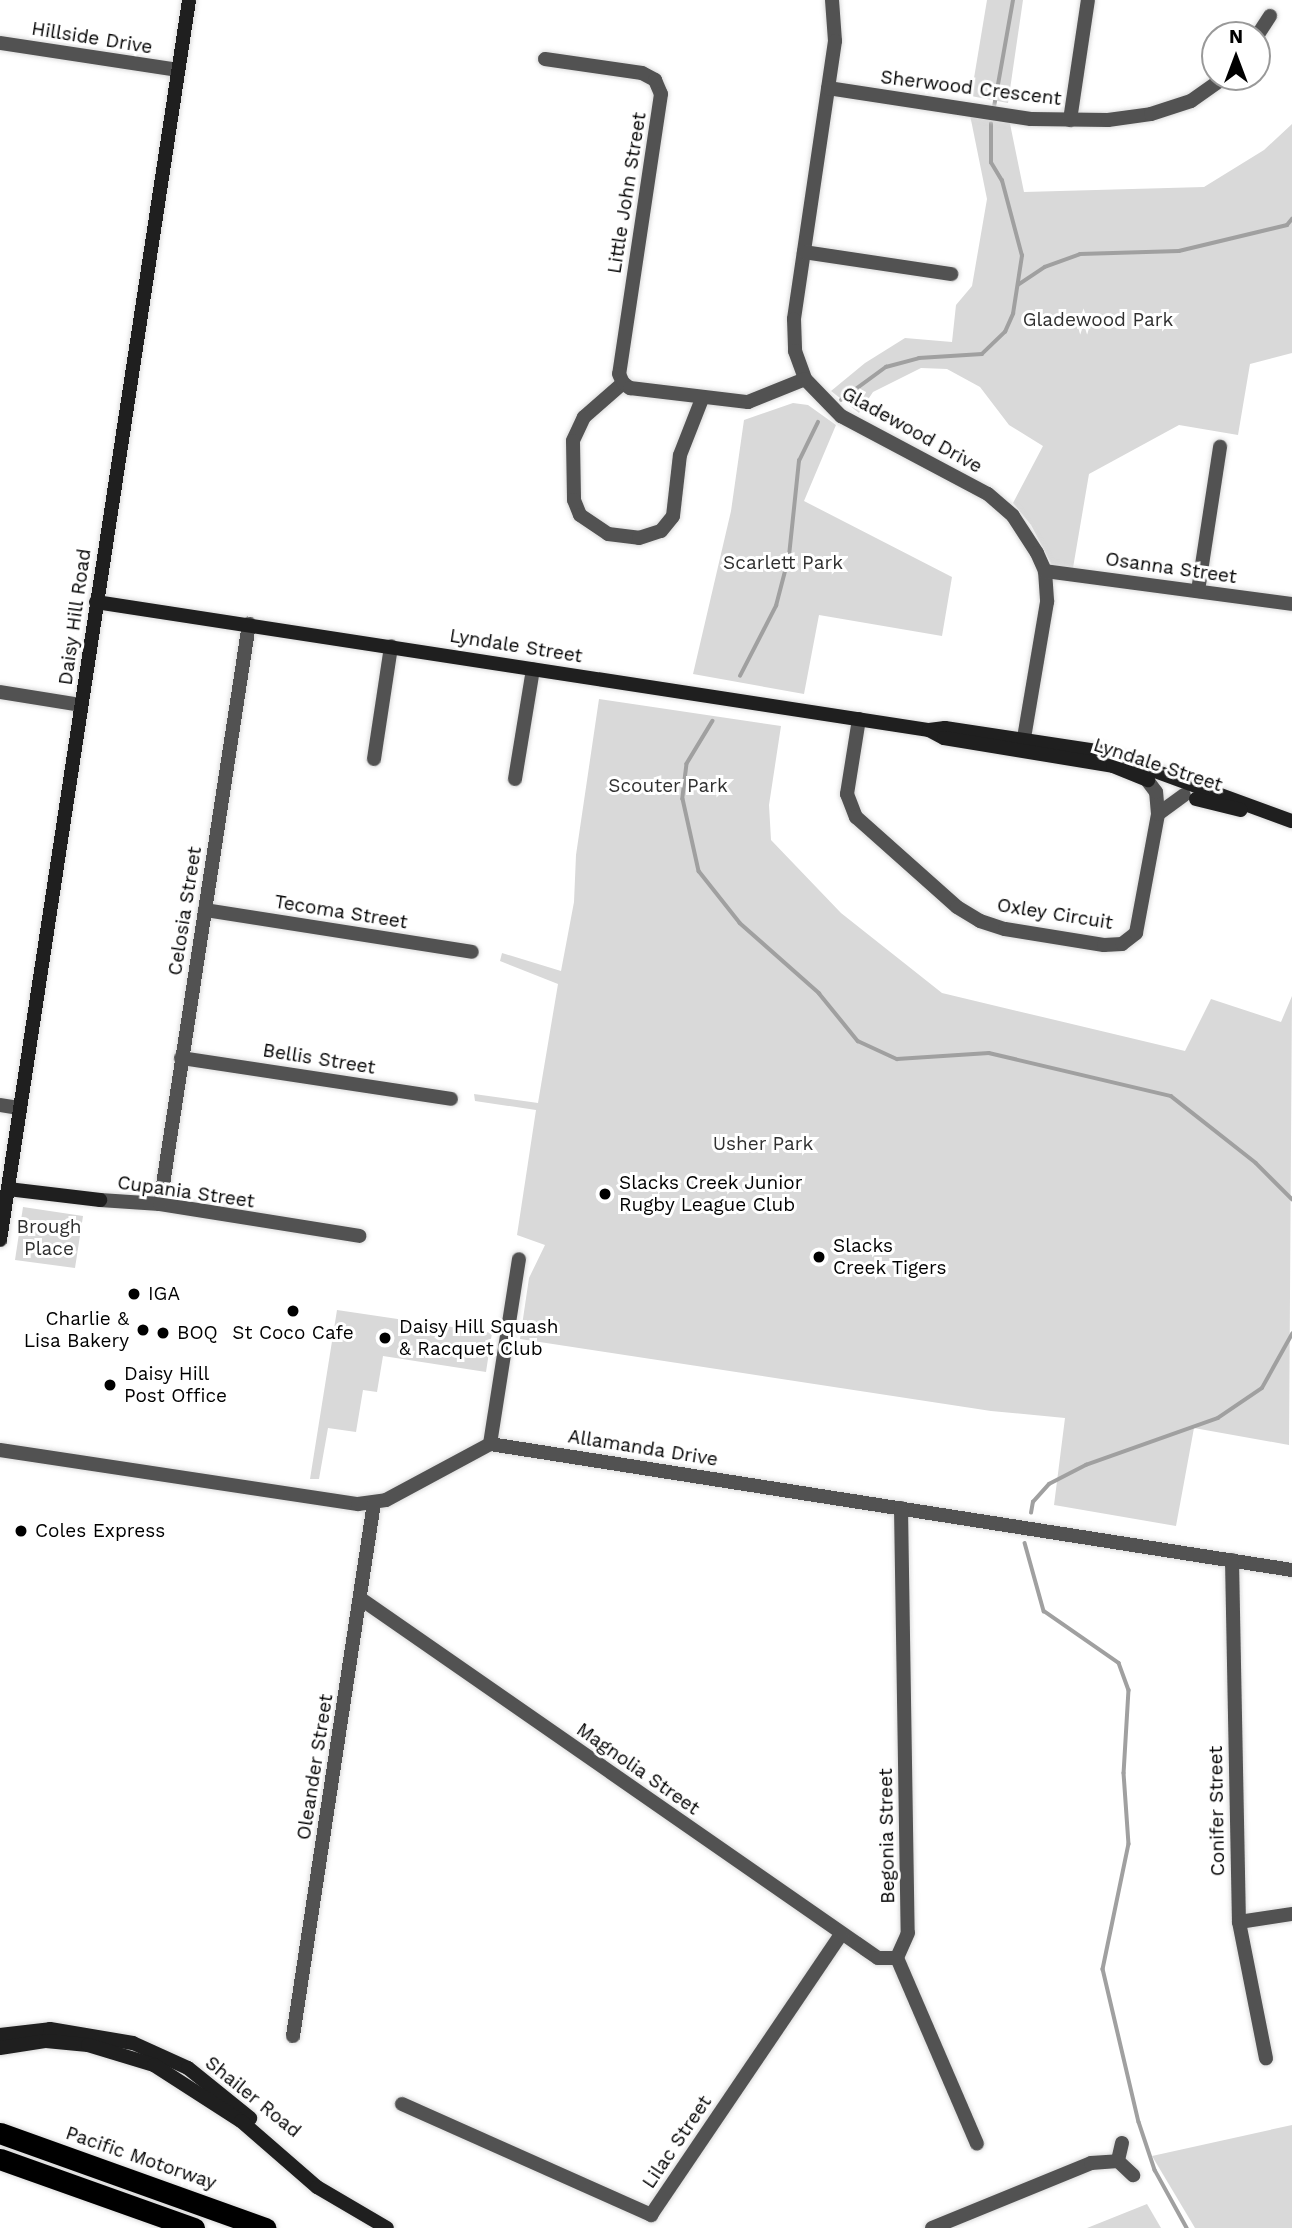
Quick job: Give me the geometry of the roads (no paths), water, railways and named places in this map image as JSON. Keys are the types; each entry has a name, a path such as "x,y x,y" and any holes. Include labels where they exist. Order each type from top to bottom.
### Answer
{"highway":[{"name":"Pacific Motorway","path":"0,2133 267,2228"},
{"path":"0,2160 194,2228"}],"street":[{"name":"Daisy Hill Road","path":"0,1240 189,0"},
{"name":"Gladewood Drive","path":"832,0 835,41 794,318 795,351 805,379 841,416 988,494 1013,516 1045,571 1047,602 1023,745"},
{"path":"1070,120 1088,0"},
{"path":"1266,21 1269,16"},
{"name":"Hillside Drive","path":"0,43 178,70"},
{"name":"Little John Street","path":"545,59 642,73 655,80 661,94 619,374 623,383"},
{"name":"Sherwood Crescent","path":"828,88 1031,118 1070,120 1151,114 1191,101 1205,91"},
{"path":"804,252 951,274"},
{"path":"702,399 680,455 673,516 661,531 639,538 608,534 580,515 574,500 573,441 584,417 623,383 630,388 702,399 748,402 805,379"},
{"path":"1198,591 1220,447"},
{"name":"Osanna Street","path":"1045,571 1292,604"},
{"name":"Lyndale Street","path":"96,602 929,730 945,728 1113,766 1184,794 1292,824"},
{"name":"Celosia Street","path":"160,1204 249,624"},
{"path":"374,759 391,646"},
{"path":"514,779 533,668"},
{"path":"0,692 81,705"},
{"name":"Oxley Circuit","path":"859,719 847,794 856,817 957,907 980,921 1104,945 1122,944 1136,933 1142,919 1158,814 1156,792 1147,780"},
{"name":"Lyndale Street","path":"1023,745 1120,757 1186,786 1240,800 1292,824"},
{"path":"1158,814 1184,794"},
{"name":"Tecoma Street","path":"205,910 472,952"},
{"name":"Bellis Street","path":"181,1058 451,1100"},
{"path":"0,1105 19,1108"},
{"name":"Cupania Street","path":"8,1189 160,1204 359,1236"},
{"path":"0,1450 358,1504 374,1503 490,1444 519,1259"},
{"name":"Allamanda Drive","path":"490,1444 1292,1570"},
{"name":"Oleander Street","path":"293,2036 374,1503"},
{"name":"Begonia Street","path":"897,1958 908,1933 901,1508"},
{"name":"Conifer Street","path":"1232,1560 1239,1922 1266,2058"},
{"name":"Magnolia Street","path":"361,1599 841,1934 878,1958 897,1958"},
{"path":"1239,1922 1292,1914"},
{"name":"Lilac Street","path":"402,2104 651,2222 841,1934"},
{"path":"897,1958 977,2144"},
{"name":"Shailer Road","path":"0,2035 50,2029 101,2036 133,2043 188,2068 345,2202"},
{"name":"Shailer Road","path":"0,2048 46,2041 88,2045 154,2065 241,2121 317,2187 387,2228"},
{"path":"1118,2161 1122,2143"},
{"path":"933,2228 1091,2163 1118,2161 1133,2175"}],"waterway":[{"path":"994,107 1013,0"},
{"path":"841,400 886,367 919,358 982,354 1005,332 1013,314 1022,256 1002,181 991,163 991,124"},
{"path":"1018,285 1045,267 1080,254 1179,251 1287,225 1292,219"},
{"path":"740,676 776,606 789,556 799,461 818,422"},
{"path":"713,721 687,764 683,799 699,871 740,923 819,993 858,1041 897,1059 989,1053 1171,1096 1256,1163 1292,1199"},
{"path":"1031,1513 1033,1502 1049,1484 1086,1465 1218,1418 1262,1388 1292,1334"},
{"path":"1025,1543 1044,1611 1119,1663 1129,1690 1124,1773 1129,1844 1103,1969 1139,2122 1155,2170 1187,2228"}],"place":[{"name":"Slacks Creek Junior Rugby League Club","path":"605,1194"},
{"name":"Slacks Creek Tigers","path":"819,1257"},
{"name":"IGA","path":"134,1294"},
{"name":"St Coco Cafe","path":"293,1311"},
{"name":"Charlie & Lisa Bakery","path":"143,1330"},
{"name":"BOQ","path":"163,1333"},
{"name":"Daisy Hill Squash & Racquet Club","path":"385,1338"},
{"name":"Daisy Hill Post Office","path":"110,1385"},
{"name":"Coles Express","path":"21,1531"}],"park label":[{"name":"Gladewood Park","path":"1098,320"},
{"name":"Scarlett Park","path":"783,563"},
{"name":"Scouter Park","path":"668,786"},
{"name":"Usher Park","path":"763,1144"},
{"name":"Brough Place","path":"49,1238"}]}
